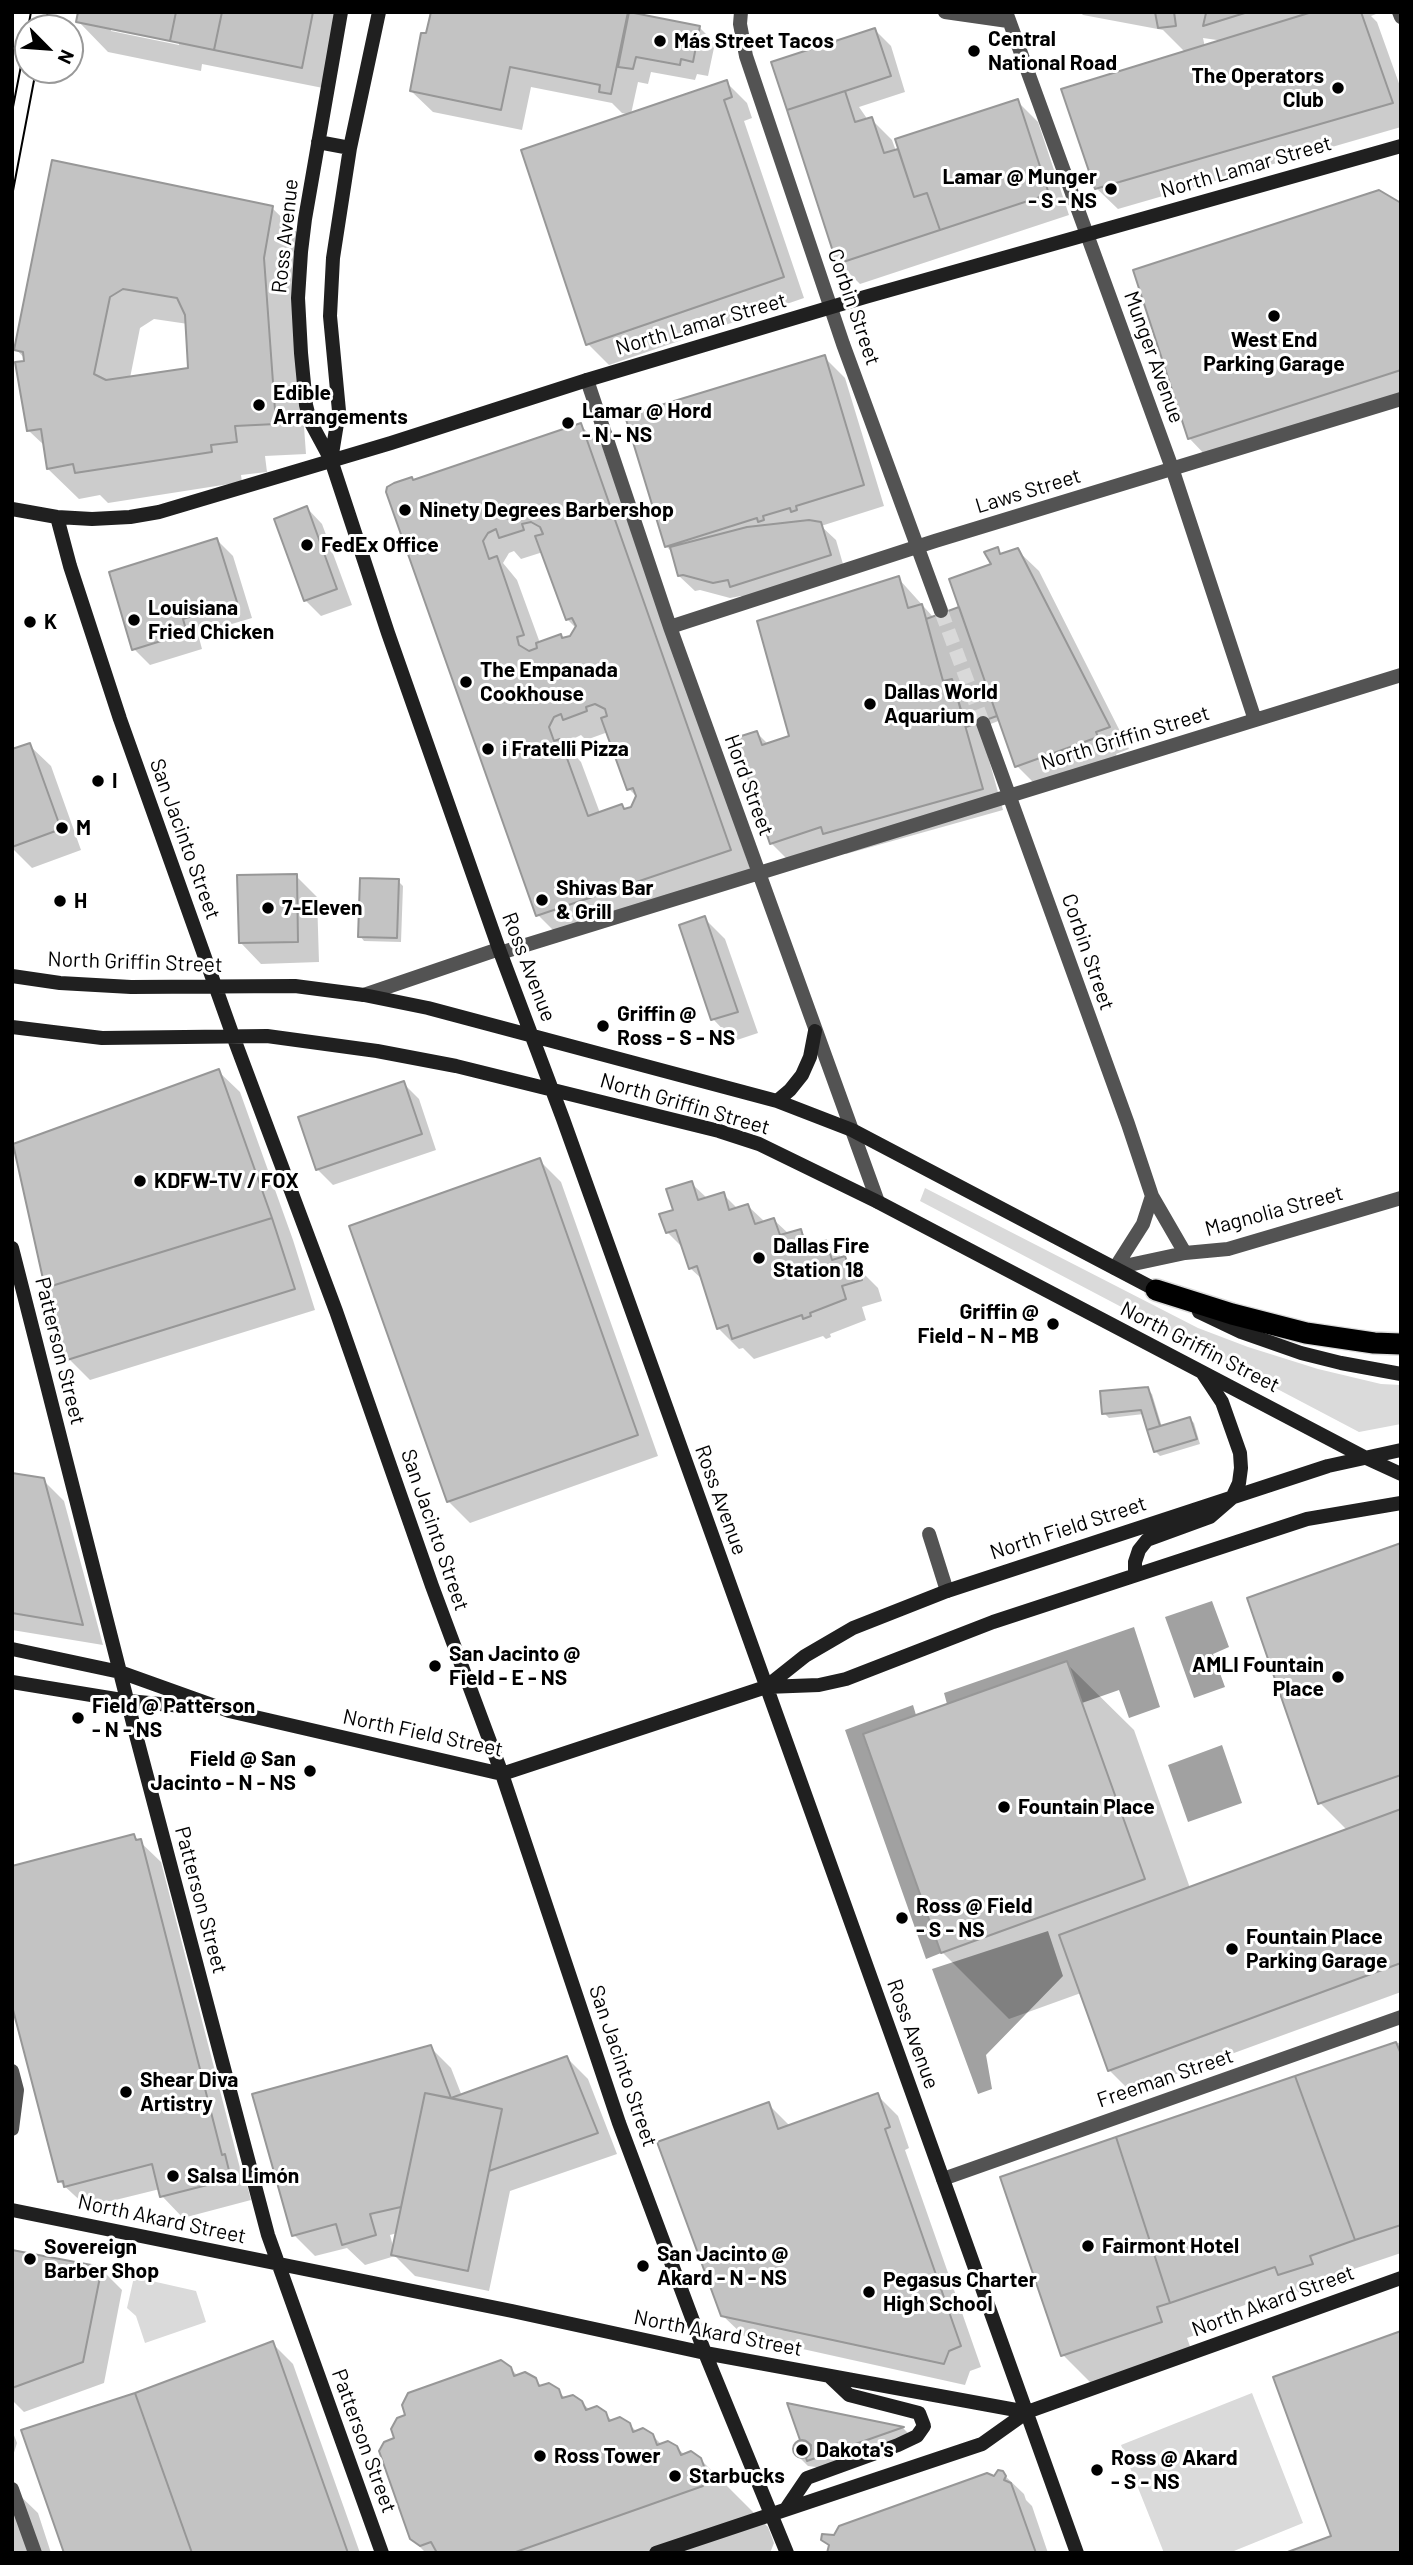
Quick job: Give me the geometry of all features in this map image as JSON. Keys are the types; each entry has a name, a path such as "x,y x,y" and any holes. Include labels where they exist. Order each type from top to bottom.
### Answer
{"highway":[{"path":"1156,1290 1232,1314 1306,1333 1374,1343 1401,1344"}],"main road":[{"name":"Ross Avenue","path":"341,12 304,219 298,298 306,405 310,421 331,460 499,951 533,1036 1077,2553"},
{"name":"Ross Avenue","path":"331,460 339,411 330,316 333,258 350,148 379,12"},
{"path":"318,142 350,148"},
{"name":"North Lamar Street","path":"12,509 57,517 130,517 159,512 831,308 1086,233 1401,146"},
{"name":"San Jacinto Street","path":"57,517 70,566 120,719 502,1774 619,2123 705,2353 779,2512 787,2553"},
{"name":"North Griffin Street","path":"12,976 61,983 131,987 295,986 365,995 428,1008 777,1101 852,1129 1241,1332 1340,1363 1401,1374"},
{"name":"North Griffin Street","path":"12,1027 102,1038 267,1036 377,1051 456,1066 719,1131 759,1144 878,1202 1401,1474"},
{"path":"777,1101 802,1075 810,1057 815,1031"},
{"name":"Patterson Street","path":"12,1248 268,2235 382,2553"},
{"path":"1135,1575 1139,1550 1147,1540 1210,1517 1231,1498 1239,1483 1240,1453 1222,1402 1202,1371"},
{"name":"North Field Street","path":"766,1687 805,1656 853,1628 947,1591 1328,1466 1401,1450"},
{"name":"North Field Street","path":"12,1649 120,1672 229,1711 502,1774 766,1687 818,1685 846,1679 993,1622 1307,1519 1401,1503"},
{"name":"North Field Street","path":"12,1682 128,1701 229,1711"},
{"name":"North Akard Street","path":"12,2210 705,2353 1027,2412 1401,2278"},
{"path":"779,2512 807,2479 917,2437 924,2426 919,2413 849,2395 830,2377"},
{"path":"656,2553 982,2444 1027,2412"}],"street":[{"name":"Corbin Street","path":"741,12 740,24 746,56 831,308 942,611"},
{"path":"945,12 1007,17"},
{"path":"1399,12 1401,18"},
{"name":"Munger Avenue","path":"1007,17 1172,468 1255,720"},
{"name":"Hord Street","path":"587,380 670,627 878,1202"},
{"name":"Laws Street","path":"670,627 1172,468 1401,399"},
{"name":"North Griffin Street","path":"365,995 499,951 1401,674"},
{"name":"Corbin Street","path":"983,723 1152,1196 1185,1253"},
{"path":"1115,1268 1143,1224 1152,1196"},
{"name":"Magnolia Street","path":"1115,1268 1185,1253 1228,1249 1401,1198"},
{"path":"929,1534 947,1591"},
{"name":"Freeman Street","path":"943,2179 1401,2017"},
{"path":"12,2071 18,2090 12,2129"},
{"path":"12,2489 35,2553"}],"shaded area":[{"path":"925,1188 1198,1328 1318,1369 1381,1384 1401,1385 1401,1424 1359,1432 920,1201"},
{"path":"1212,1601 1229,1647 1213,1654 1225,1687 1194,1698 1165,1617"},
{"path":"1134,1627 1160,1707 1129,1718 1119,1690 1082,1703 1067,1661 947,1704 944,1693"},
{"path":"913,1705 916,1715 863,1735 941,1953 926,1959 845,1730"},
{"path":"1222,1745 1242,1803 1188,1822 1168,1765"},
{"path":"1048,1931 1063,1976 986,2055 992,2089 978,2094 932,1969"},
{"path":"134,2277 196,2291 206,2322 145,2343 136,2316 127,2308"},
{"path":"1252,2393 1303,2523 1229,2553 1164,2553 1121,2445"}],"building":[{"path":"176,12 170,41 84,24 84,14 78,14"},
{"path":"176,12 222,12 214,50 170,41"},
{"path":"222,12 313,12 302,68 214,50"},
{"path":"431,12 628,12 611,94 599,92 600,85 510,67 501,110 410,91 421,33 426,33"},
{"name":"Más Street Tacos","path":"629,12 700,26 693,62 681,59 680,65 636,57 633,69 618,67"},
{"path":"1155,12 1174,12 1176,26 1158,28"},
{"path":"1203,12 1248,12 1203,26 1206,13"},
{"path":"1312,12 1361,12 1393,103 1095,189 1061,89"},
{"path":"875,28 891,76 787,110 771,62"},
{"path":"727,80 732,97 724,100 784,277 586,345 521,150"},
{"path":"845,91 855,122 872,117 884,153 898,149 914,197 927,193 940,230 837,264 787,110"},
{"path":"1018,99 1049,194 940,230 927,193 914,197 895,139"},
{"path":"52,160 273,206 264,258 276,424 235,426 237,442 211,445 212,452 75,473 73,464 47,469 41,429 27,431 15,362 24,361 23,352 14,350","holes":["123,289 177,298 185,315 188,368 106,380 94,374 110,297"]},
{"name":"West End Parking Garage","path":"1379,190 1401,203 1401,370 1188,439 1133,270"},
{"path":"825,355 864,485 796,506 797,510 791,512 790,508 763,516 764,520 758,522 757,518 665,547 625,416"},
{"path":"581,423 731,850 536,916 386,492 387,487 394,483 412,477 413,480","holes":["531,522 540,527 543,534 535,536 566,620 572,618 576,626 570,636 562,638 561,634 536,643 537,648 529,651 519,645 517,637 524,635 497,556 489,559 483,541 488,533 496,529 499,538 524,530 522,524","595,704 605,709 607,716 601,718 627,790 633,788 636,796 631,807 624,809 622,804 588,816 560,739 554,741 549,727 554,717 561,714 563,720 587,711 586,707"]},
{"path":"307,506 337,589 304,601 274,519"},
{"path":"809,520 821,522 831,555 730,587 728,580 713,583 678,576 670,547 747,527"},
{"path":"217,538 237,602 183,619 187,633 132,650 109,572"},
{"path":"998,547 1000,554 1018,548 1110,727 1096,732 1098,737 1015,767 949,579 991,564 984,552"},
{"name":"Dallas World Aquarium","path":"899,576 908,608 922,604 943,681 952,679 983,789 823,834 821,827 770,844 735,738 757,731 762,745 789,736 757,621"},
{"path":"959,607 997,716 966,727 952,679 943,681 926,619"},
{"path":"30,743 61,829 12,847 12,749"},
{"name":"7-Eleven","path":"297,874 298,942 239,943 237,875"},
{"name":"7-Eleven","path":"360,878 399,879 397,938 358,937"},
{"path":"705,916 738,1012 711,1020 679,925"},
{"name":"KDFW-TV / FOX","path":"219,1069 272,1218 45,1288 13,1144"},
{"path":"404,1081 422,1134 316,1170 298,1117"},
{"path":"540,1158 638,1435 447,1502 349,1226"},
{"name":"Dallas Fire Station 18","path":"692,1181 698,1200 724,1192 729,1210 748,1204 755,1224 774,1218 780,1235 801,1229 806,1247 826,1240 832,1260 845,1256 849,1267 857,1265 862,1280 842,1286 846,1299 810,1313 811,1316 803,1319 802,1315 732,1339 728,1325 717,1329 697,1266 689,1269 676,1230 666,1233 659,1214 673,1210 666,1189"},
{"path":"272,1218 295,1289 67,1360 45,1288"},
{"path":"1148,1387 1160,1426 1147,1430 1141,1410 1102,1414 1100,1391"},
{"path":"1190,1417 1197,1439 1154,1452 1147,1430"},
{"path":"12,1473 44,1478 83,1625 12,1613"},
{"name":"AMLI Fountain Place","path":"1401,1543 1401,1775 1318,1804 1247,1598"},
{"name":"Fountain Place","path":"1067,1661 1145,1879 941,1953 863,1734"},
{"name":"Fountain Place Parking Garage","path":"1401,1809 1401,1963 1108,2071 1059,1935"},
{"path":"134,1834 136,1840 141,1839 222,2155 225,2154 231,2179 160,2197 152,2164 64,2187 63,2181 58,2182 12,2006 12,1866"},
{"path":"1396,2042 1401,2054 1401,2225 1355,2240 1295,2076"},
{"path":"431,2045 451,2098 425,2093 401,2207 370,2214 376,2235 342,2245 336,2224 292,2236 252,2094"},
{"path":"567,2056 598,2133 489,2171 502,2109 451,2098"},
{"path":"1295,2076 1355,2240 1310,2256 1313,2264 1278,2275 1275,2267 1170,2303 1116,2137"},
{"path":"425,2093 502,2109 468,2271 391,2255"},
{"path":"878,2093 890,2127 885,2129 961,2346 949,2351 944,2364 721,2316 657,2142 769,2102 778,2129"},
{"name":"Fairmont Hotel","path":"1116,2137 1170,2303 1157,2307 1162,2322 1061,2356 1000,2177"},
{"path":"12,2250 102,2267 83,2362 12,2388"},
{"path":"1401,2331 1401,2553 1285,2553 1331,2536 1273,2377"},
{"path":"273,2341 348,2553 192,2553 135,2393"},
{"name":"Ross Tower","path":"501,2360 511,2367 514,2376 525,2372 536,2378 539,2386 549,2383 559,2389 562,2398 573,2395 582,2401 586,2410 597,2406 606,2412 609,2421 620,2417 630,2423 633,2432 643,2428 653,2434 657,2445 668,2441 677,2446 681,2455 691,2451 701,2458 707,2475 703,2486 513,2553 437,2553 431,2542 420,2546 410,2539 379,2451 384,2442 394,2438 391,2429 397,2418 405,2415 402,2405 408,2393"},
{"path":"135,2393 192,2553 64,2553 21,2430"},
{"path":"787,2403 904,2427 807,2461 811,2445 800,2440"},
{"name":"Dakota's","path":"802,2440 808,2443 811,2449 808,2455 802,2458 796,2455 793,2449 796,2443"},
{"path":"998,2470 1003,2471 1006,2476 1004,2480 1011,2483 1036,2553 827,2553 829,2545 821,2540 822,2534 834,2535 839,2526 987,2473 994,2476"}],"tunnel":[{"path":"941,611 983,723"}],"tram line":[{"path":"12,112 17,84"},
{"path":"12,196 33,84"}],"place":[{"name":"Más Street Tacos","path":"660,41"},
{"name":"Central National Road","path":"974,51"},
{"name":"The Operators Club","path":"1338,88"},
{"name":"Lamar @ Munger - S - NS","path":"1111,189"},
{"name":"West End Parking Garage","path":"1274,316"},
{"name":"Edible Arrangements","path":"259,405"},
{"name":"Lamar @ Hord - N - NS","path":"568,423"},
{"name":"Ninety Degrees Barbershop","path":"405,510"},
{"name":"FedEx Office","path":"307,545"},
{"name":"Louisiana Fried Chicken","path":"134,620"},
{"name":"K","path":"30,622"},
{"name":"The Empanada Cookhouse","path":"466,682"},
{"name":"Dallas World Aquarium","path":"870,704"},
{"name":"i Fratelli Pizza","path":"488,749"},
{"name":"I","path":"98,781"},
{"name":"M","path":"62,828"},
{"name":"Shivas Bar & Grill","path":"542,900"},
{"name":"H","path":"60,901"},
{"name":"7-Eleven","path":"268,908"},
{"name":"Griffin @ Ross - S - NS","path":"603,1026"},
{"name":"KDFW-TV / FOX","path":"140,1181"},
{"name":"Dallas Fire Station 18","path":"759,1258"},
{"name":"Griffin @ Field - N - MB","path":"1053,1324"},
{"name":"San Jacinto @ Field - E - NS","path":"435,1666"},
{"name":"AMLI Fountain Place","path":"1338,1677"},
{"name":"Field @ Patterson - N - NS","path":"78,1718"},
{"name":"Field @ San Jacinto - N - NS","path":"310,1771"},
{"name":"Fountain Place","path":"1004,1807"},
{"name":"Ross @ Field - S - NS","path":"902,1918"},
{"name":"Fountain Place Parking Garage","path":"1232,1949"},
{"name":"Shear Diva Artistry","path":"126,2092"},
{"name":"Salsa Limón","path":"173,2176"},
{"name":"Fairmont Hotel","path":"1088,2246"},
{"name":"Sovereign Barber Shop","path":"30,2259"},
{"name":"San Jacinto @ Akard - N - NS","path":"643,2266"},
{"name":"Pegasus Charter High School","path":"869,2292"},
{"name":"Dakota's","path":"802,2450"},
{"name":"Ross Tower","path":"540,2456"},
{"name":"Ross @ Akard - S - NS","path":"1097,2470"},
{"name":"Starbucks","path":"675,2476"}]}
